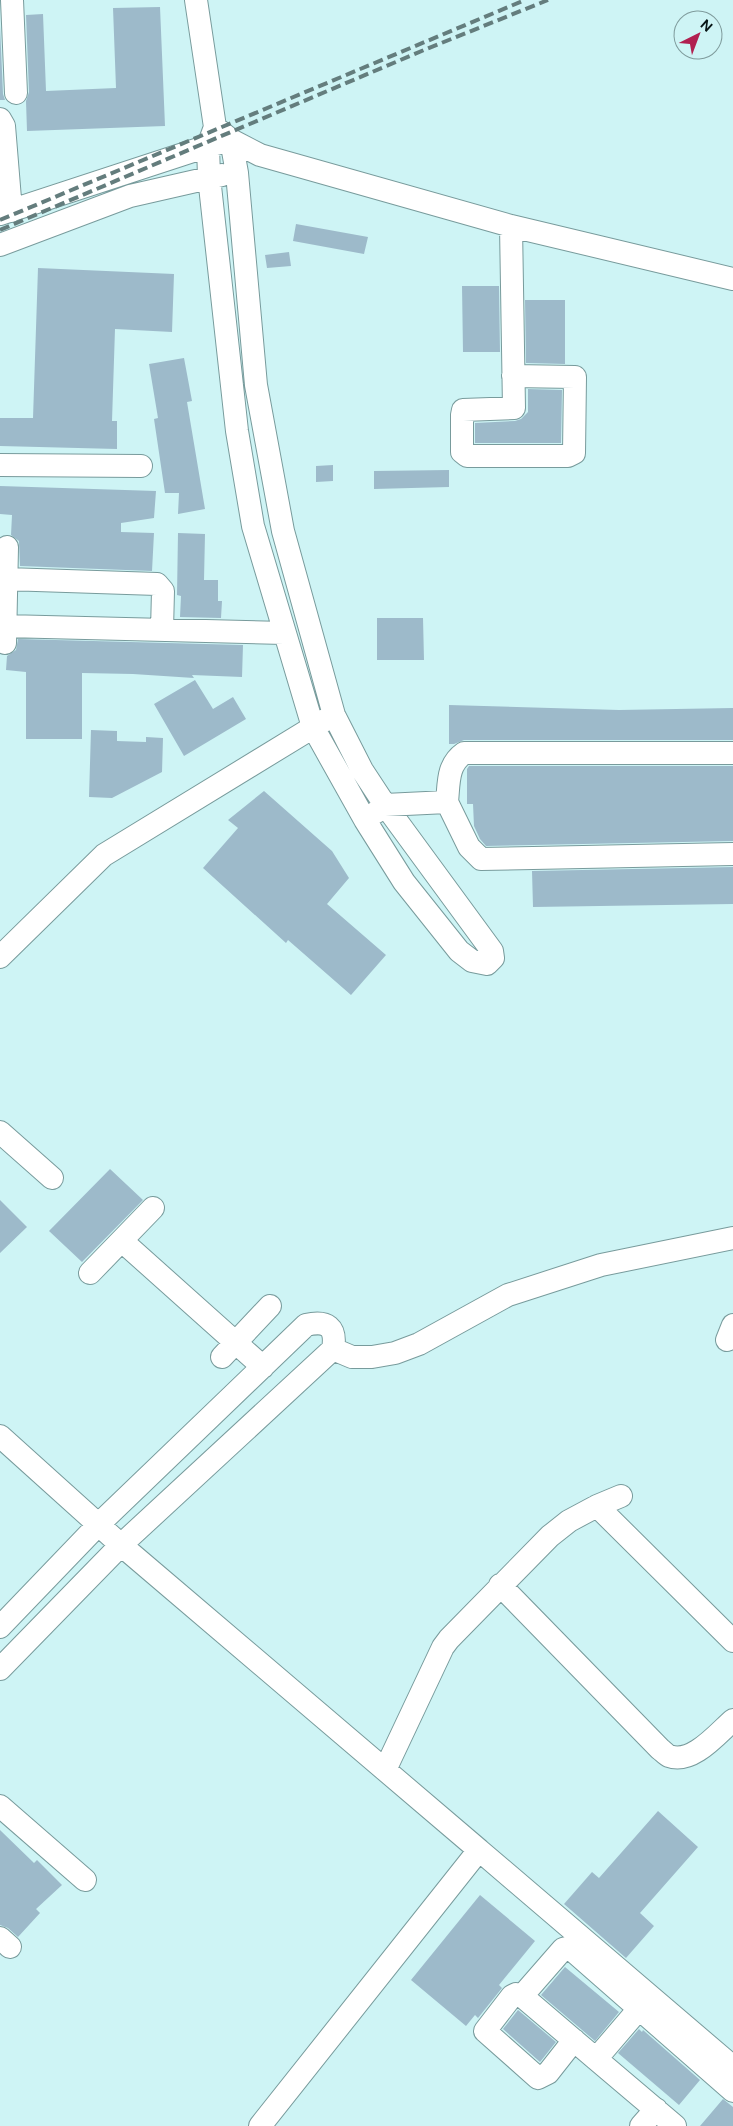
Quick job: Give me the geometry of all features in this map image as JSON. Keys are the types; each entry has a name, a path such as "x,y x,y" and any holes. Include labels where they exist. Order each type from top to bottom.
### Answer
{"street":[{"path":"12,0 16,93"},
{"path":"196,0 218,138 237,172 256,385 281,520 334,715 362,770 385,805 492,951 491,961 487,964 479,964 472,961 459,951 404,882 365,820 313,727 253,526 237,431 209,177 218,138"},
{"path":"0,119 4,126 6,213 218,138 260,155 510,226 733,279"},
{"path":"0,245 130,196 237,172 260,155"},
{"path":"510,226 513,376 514,408 466,409 462,411 462,452 467,456 572,455 575,450 575,377 573,375 513,376"},
{"path":"0,464 141,466"},
{"path":"253,526 281,520"},
{"path":"7,547 5,635 162,630 284,633"},
{"path":"6,579 160,585 163,590 162,630"},
{"path":"0,957 104,855 334,715"},
{"path":"733,754 464,753 454,760 449,776 447,802 468,847 481,858 733,854"},
{"path":"365,820 385,805 447,802"},
{"path":"0,1132 52,1178"},
{"path":"90,1273 153,1208"},
{"path":"333,1349 352,1357 372,1357 395,1353 419,1344 508,1295 601,1264 733,1238"},
{"path":"122,1241 229,1350 263,1367"},
{"path":"229,1350 270,1306"},
{"path":"0,1627 99,1524 306,1325 322,1323 328,1326 333,1332 335,1339 333,1349 121,1545 0,1669"},
{"path":"0,1436 121,1545 479,1850 644,2003 733,2091"},
{"path":"385,1770 449,1638 550,1536 569,1521 596,1506 621,1496"},
{"path":"596,1506 733,1641"},
{"path":"500,1585 670,1756 693,1755 733,1720"},
{"path":"0,1806 85,1880"},
{"path":"260,2126 479,1850"},
{"path":"522,1996 563,1949 567,1948 733,2067"},
{"path":"574,2040 545,2075 538,2078 485,2031 512,1996 519,1994 522,1996 574,2040 596,2059 648,2118 675,2126"},
{"path":"596,2059 644,2003"}],"building":[{"path":"160,7 165,126 27,131 26,101 29,92 26,15 43,14 46,91 116,88 113,8"},
{"path":"0,26 3,94 5,100 0,100"},
{"path":"296,224 368,237 364,254 293,241"},
{"path":"289,252 291,266 267,268 265,255"},
{"path":"38,268 174,274 172,332 115,329 112,421 117,421 117,449 0,446 0,418 33,418"},
{"path":"462,286 499,286 500,352 463,352"},
{"path":"525,300 565,300 565,364 526,363"},
{"path":"184,358 192,401 187,402 205,509 178,514 179,493 165,493 154,419 158,418 149,364"},
{"path":"528,389 562,390 561,443 475,443 475,423 515,421 521,419 528,412"},
{"path":"333,465 333,481 316,482 316,466"},
{"path":"449,470 449,487 374,489 374,471"},
{"path":"0,486 156,491 154,518 121,523 121,532 154,533 152,571 20,566 19,541 11,535 12,515 0,514"},
{"path":"178,533 205,534 204,580 218,580 218,601 222,601 221,618 180,617 181,596 177,595"},
{"path":"377,618 423,618 424,660 377,660"},
{"path":"18,639 243,645 242,677 192,675 194,678 82,673 82,739 26,739 26,672 6,670 7,656 16,650"},
{"path":"195,680 213,709 233,697 246,719 184,756 154,704"},
{"path":"449,705 619,710 733,708 733,740 464,740 449,744"},
{"path":"91,730 117,731 117,741 146,742 146,737 163,738 162,772 112,798 89,797"},
{"path":"469,766 733,766 733,841 486,846 480,839 474,826 473,804 467,804 467,769"},
{"path":"264,791 332,851 349,878 327,904 386,955 351,995 288,940 286,943 203,868 238,828 228,820"},
{"path":"733,867 733,904 533,907 532,871"},
{"path":"110,1169 143,1200 82,1262 49,1231"},
{"path":"0,1200 27,1227 0,1253"},
{"path":"658,1811 698,1847 640,1913 654,1926 626,1958 564,1904 592,1872 599,1878"},
{"path":"0,1830 34,1863 37,1860 62,1885 36,1909 40,1913 18,1937 8,1928 0,1925"},
{"path":"480,1895 535,1941 499,1985 502,1988 478,2018 475,2015 466,2026 411,1980"},
{"path":"565,1967 619,2012 595,2041 541,1995"},
{"path":"518,2010 556,2042 540,2062 503,2029"},
{"path":"639,2029 642,2032 643,2030 700,2080 679,2105 618,2053"},
{"path":"723,2099 733,2107 733,2126 700,2126"}],"railway":[{"path":"0,220 525,0"},
{"path":"0,230 424,50 548,0"}]}
